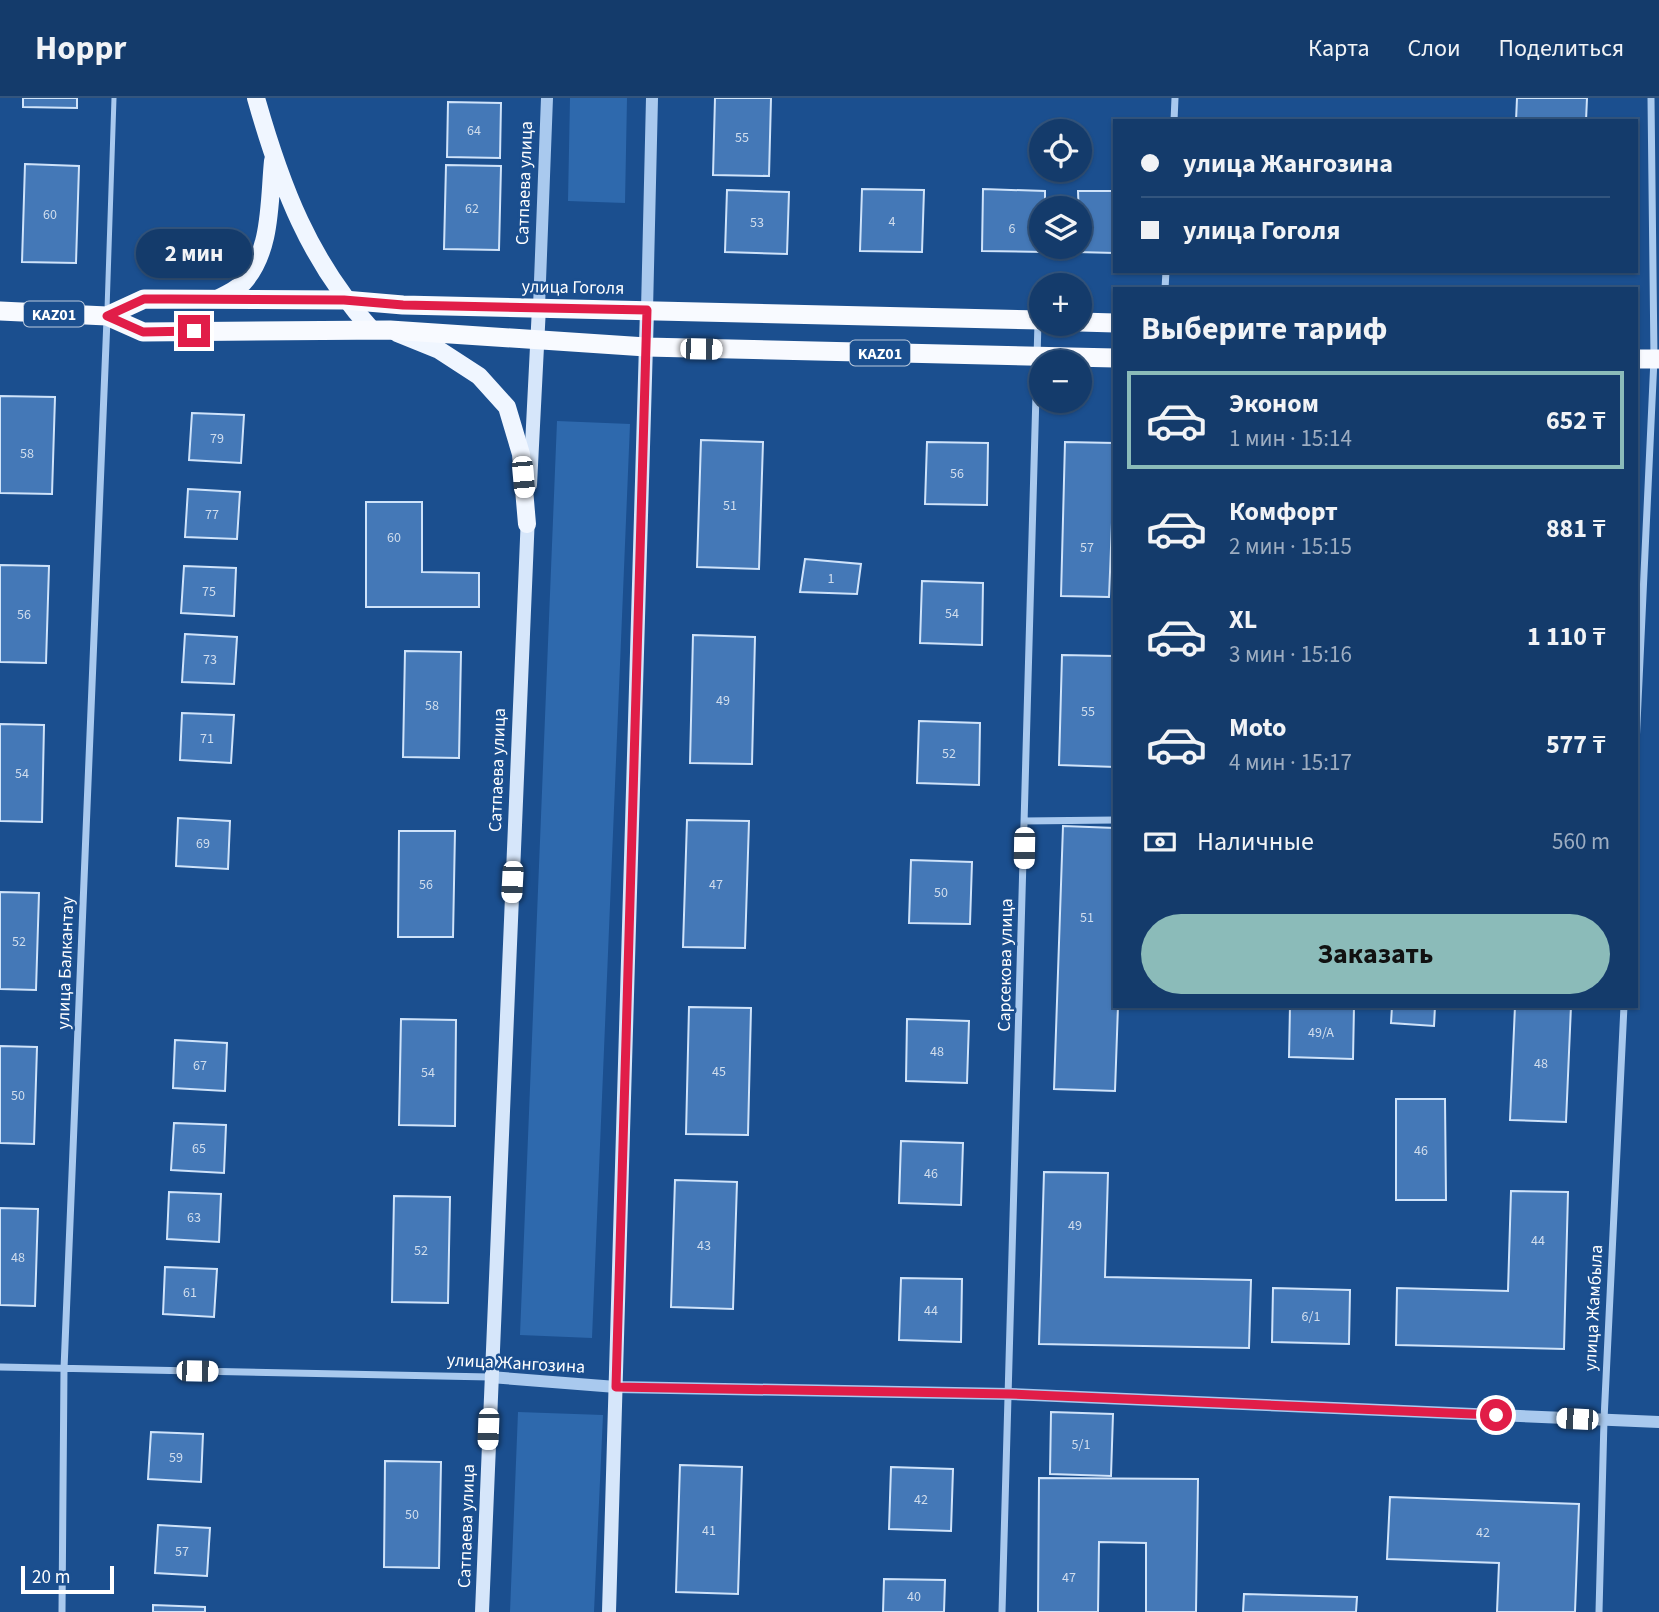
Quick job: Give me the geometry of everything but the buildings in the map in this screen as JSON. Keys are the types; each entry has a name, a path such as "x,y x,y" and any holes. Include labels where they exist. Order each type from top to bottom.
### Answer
{"highway":[{"name":"улица Гоголя","path":"107,316 144,299 219,298 1029,320"},
{"name":"улица Гоголя","path":"0,311 107,316 143,332 381,330 646,348 1029,356"},
{"path":"1092,322 1113,323"},
{"name":"улица Гоголя","path":"1092,357 1113,358"}],"main road":[{"path":"256,98 273,157 302,228 344,300 381,330 439,350 479,376 507,407 521,454 527,524"},
{"path":"219,298 241,285 258,261 266,230 273,157"},
{"name":"Сатпаева улица","path":"482,1612 527,524 539,307"},
{"path":"608,1612 647,310"}],"street":[{"name":"Сатпаева улица","path":"539,307 547,98"},
{"path":"647,310 652,98"},
{"path":"1174,119 1175,98"},
{"path":"1638,690 1650,359 1651,98"},
{"name":"улица Балкантау","path":"62,1612 64,1369 107,316"},
{"name":"Сарсекова улица","path":"1002,1612 1035,413"},
{"path":"1024,821 1113,820"},
{"name":"улица Жамбыла","path":"1599,1612 1604,1420 1624,1008"},
{"name":"улица Жангозина","path":"0,1367 490,1377 616,1387 1010,1394 1659,1422"}],"lane":[{"path":"107,316 114,98"}],"shaded area":[{"path":"570,98 627,98 625,203 568,201"},
{"path":"557,421 630,424 592,1338 520,1335"},
{"path":"518,1412 603,1415 594,1612 510,1612"}],"route":[{"path":"194,331 143,332 107,316 144,299 219,298 647,310 616,1387 1010,1394 1496,1415"}]}
